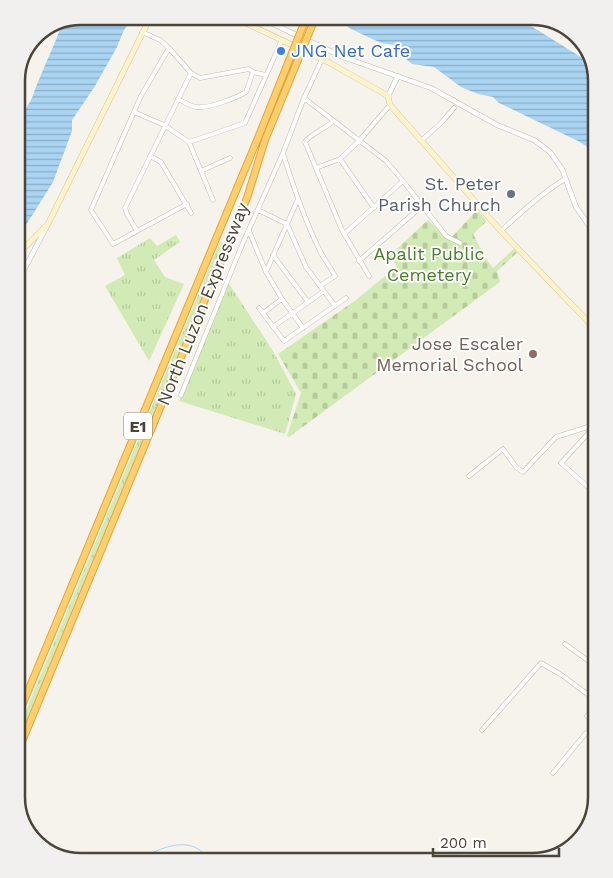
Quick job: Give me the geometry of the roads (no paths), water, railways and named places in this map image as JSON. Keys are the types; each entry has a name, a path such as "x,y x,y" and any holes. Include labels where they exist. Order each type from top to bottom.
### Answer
{"highway":[{"name":"North Luzon Expressway","path":"25,698 303,25"},
{"name":"North Luzon Expressway","path":"25,734 247,198 265,140 312,25"}],"main road":[{"path":"25,247 48,224 146,25"},
{"path":"248,25 322,60 388,96 390,105 420,141 501,231 588,320"}],"street":[{"path":"275,25 343,57 431,88 497,125 534,140 550,152 562,169 576,207 588,224"},
{"path":"142,32 160,40 190,73 201,78 248,69 266,75"},
{"path":"189,142 245,122 281,42"},
{"path":"169,48 141,96 91,207 112,244 187,204"},
{"path":"181,395 283,153 304,98 322,60"},
{"path":"178,99 200,108 221,102 246,92 253,72"},
{"path":"137,231 125,208 190,73"},
{"path":"388,96 398,76"},
{"path":"304,98 386,161 446,236 460,243"},
{"path":"316,168 340,159 359,141 390,105"},
{"path":"420,141 442,122 454,108"},
{"path":"134,112 164,125 189,142 213,200"},
{"path":"333,121 326,128 306,139 305,142 344,234 369,276"},
{"path":"283,153 298,200 320,252 335,276 320,286"},
{"path":"150,156 162,162 191,213"},
{"path":"201,171 230,158"},
{"path":"340,159 374,208"},
{"path":"501,231 537,199 566,180"},
{"path":"344,234 403,181"},
{"path":"266,272 298,200"},
{"path":"359,261 422,206"},
{"path":"258,210 287,224 306,267 335,306"},
{"path":"25,268 48,224"},
{"path":"249,231 266,272 282,299 303,328"},
{"path":"273,255 308,302"},
{"path":"273,328 324,291"},
{"path":"259,308 284,341 346,298"},
{"path":"263,313 282,299"},
{"path":"469,476 503,449 517,468 523,472 556,437 588,427"},
{"path":"588,434 561,463 588,486"},
{"path":"565,644 588,660"},
{"path":"482,730 541,663 588,696"},
{"path":"553,773 586,733 588,733"}],"water":[{"path":"128,25 95,86 72,120 72,131 53,182 25,227 25,110 32,98 60,29 70,26"},
{"path":"347,25 529,25 584,60 588,74 588,147 499,103 493,97 478,94 461,87 434,67 412,64 401,55 394,45 381,43"}],"waterway":[{"path":"151,853 174,845 190,846 204,853"}],"place":[{"name":"JNG Net Cafe","path":"281,51"},
{"name":"St. Peter Parish Church","path":"511,194"},
{"name":"Jose Escaler Memorial School","path":"533,354"}],"park label":[{"name":"Apalit Public Cemetery","path":"429,264"}]}
